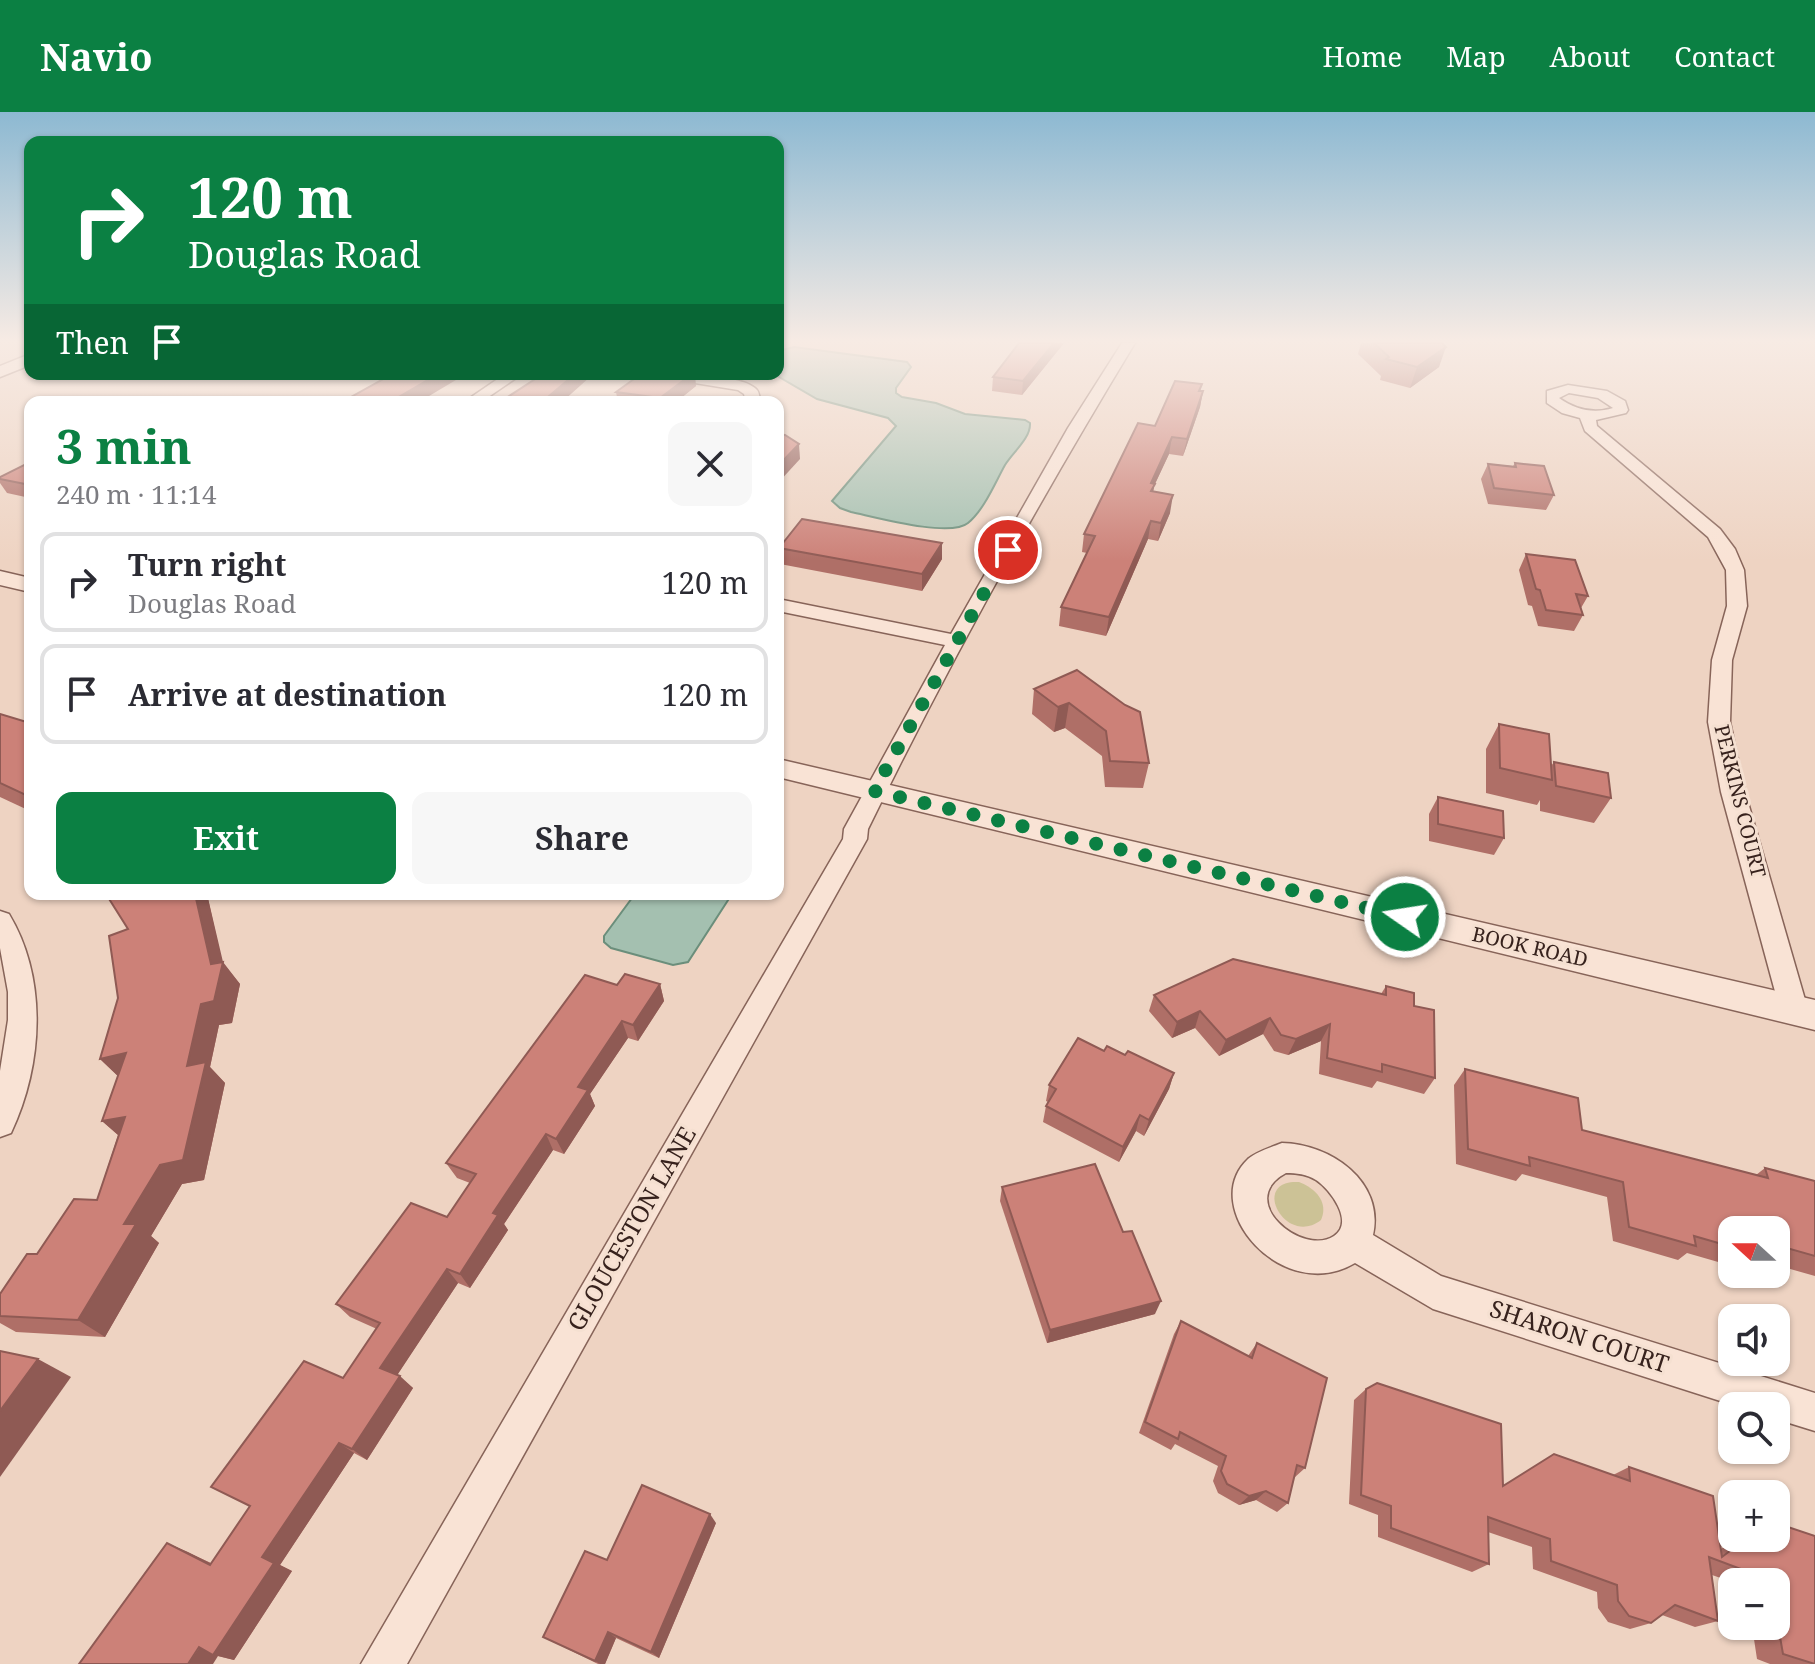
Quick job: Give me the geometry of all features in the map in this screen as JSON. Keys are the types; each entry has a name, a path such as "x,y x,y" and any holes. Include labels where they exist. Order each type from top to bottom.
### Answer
{"street":[{"name":"GLOUCESTON LANE","path":"383,1664 855,839 856,829 874,791 1084,415"},
{"name":"PERKINS COURT","path":"1587,415 1590,428 1714,533 1726,549 1735,570 1737,606 1722,660 1719,722 1733,792 1805,1013"},
{"path":"0,578 24,584"},
{"path":"784,606 957,641"},
{"name":"BOOK ROAD","path":"784,769 1805,1013"},
{"path":"0,921 16,958 23,995 22,1031 0,1123"},
{"name":"SHARON COURT","path":"1352,1242 1433,1291 1815,1412"}],"shaded area":[{"path":"878,415 979,415 1025,420 1030,423 1030,429 1005,465 989,496 968,523 959,527 929,527 851,512 832,501 896,426 888,418"},
{"path":"631,900 728,900 688,962 673,965 611,948 604,942 604,936"},
{"path":"1299,1182 1315,1192 1322,1202 1321,1220 1308,1226 1295,1225 1285,1219 1274,1200 1276,1191 1284,1184"}],"building":[{"path":"1160,415 1195,415 1187,439 1172,437 1151,483 1155,484 1151,491 1173,495 1161,523 1151,521 1109,617 1061,607 1095,536 1084,534 1138,423 1155,426"},
{"path":"784,435 799,444 784,460"},
{"path":"1515,463 1544,466 1554,495 1494,488 1488,464 1516,467"},
{"path":"24,465 24,484 0,477"},
{"path":"802,519 942,543 922,574 784,549 784,542"},
{"path":"1526,554 1575,560 1588,596 1576,594 1583,615 1546,610"},
{"path":"1077,670 1125,705 1140,712 1149,763 1110,761 1106,731 1069,703 1058,707 1034,689"},
{"path":"0,714 24,721 24,794 0,783"},
{"path":"1499,724 1549,734 1552,780 1500,768"},
{"path":"1554,762 1608,773 1611,798 1556,786"},
{"path":"1438,797 1503,811 1504,838 1438,824"},
{"path":"110,900 196,900 211,964 223,962 214,1001 201,1004 187,1066 206,1062 183,1160 160,1165 124,1224 136,1224 78,1320 0,1316 0,1294 27,1254 37,1254 74,1199 97,1200 125,1117 102,1121 126,1053 100,1059 118,998 109,936 128,929"},
{"path":"1233,959 1386,995 1386,986 1414,993 1414,1006 1434,1010 1435,1078 1382,1064 1382,1072 1327,1058 1330,1024 1296,1039 1281,1035 1270,1018 1226,1040 1200,1011 1177,1022 1154,995"},
{"path":"625,974 660,984 633,1025 622,1021 578,1087 588,1090 556,1139 546,1134 493,1213 498,1215 460,1274 447,1269 380,1368 400,1376 352,1449 339,1443 262,1557 274,1563 213,1655 199,1647 188,1664 79,1664 167,1543 210,1565 250,1506 211,1487 304,1361 343,1378 380,1323 336,1304 411,1203 447,1217 476,1174 446,1163 585,975 617,985"},
{"path":"1078,1038 1104,1051 1107,1046 1125,1055 1128,1051 1174,1073 1149,1120 1140,1115 1123,1147 1046,1106 1056,1089 1049,1085"},
{"path":"1465,1069 1578,1098 1582,1130 1768,1178 1765,1168 1815,1181 1815,1256 1790,1249 1790,1216 1718,1216 1718,1243 1694,1236 1696,1246 1629,1227 1623,1182 1529,1157 1530,1166 1468,1149"},
{"path":"1095,1164 1123,1232 1132,1231 1161,1301 1050,1330 1002,1187"},
{"path":"1181,1321 1252,1358 1257,1343 1327,1378 1305,1468 1297,1465 1288,1503 1266,1491 1249,1496 1227,1484 1221,1471 1226,1456 1180,1432 1178,1439 1145,1422"},
{"path":"0,1351 38,1359 0,1411"},
{"path":"1377,1383 1501,1424 1503,1486 1554,1454 1630,1481 1629,1467 1713,1496 1718,1552 1721,1552 1722,1557 1729,1552 1790,1552 1790,1528 1815,1536 1815,1664 1783,1654 1781,1640 1790,1640 1790,1568 1738,1568 1709,1557 1718,1621 1675,1605 1651,1623 1629,1616 1618,1601 1617,1585 1551,1561 1550,1539 1488,1517 1489,1564 1391,1528 1391,1506 1361,1495 1366,1389"},
{"path":"642,1485 710,1514 651,1652 608,1632 595,1661 543,1637 585,1551 607,1560"}],"route":[{"path":"1008,550 874,791 1405,917"}]}
